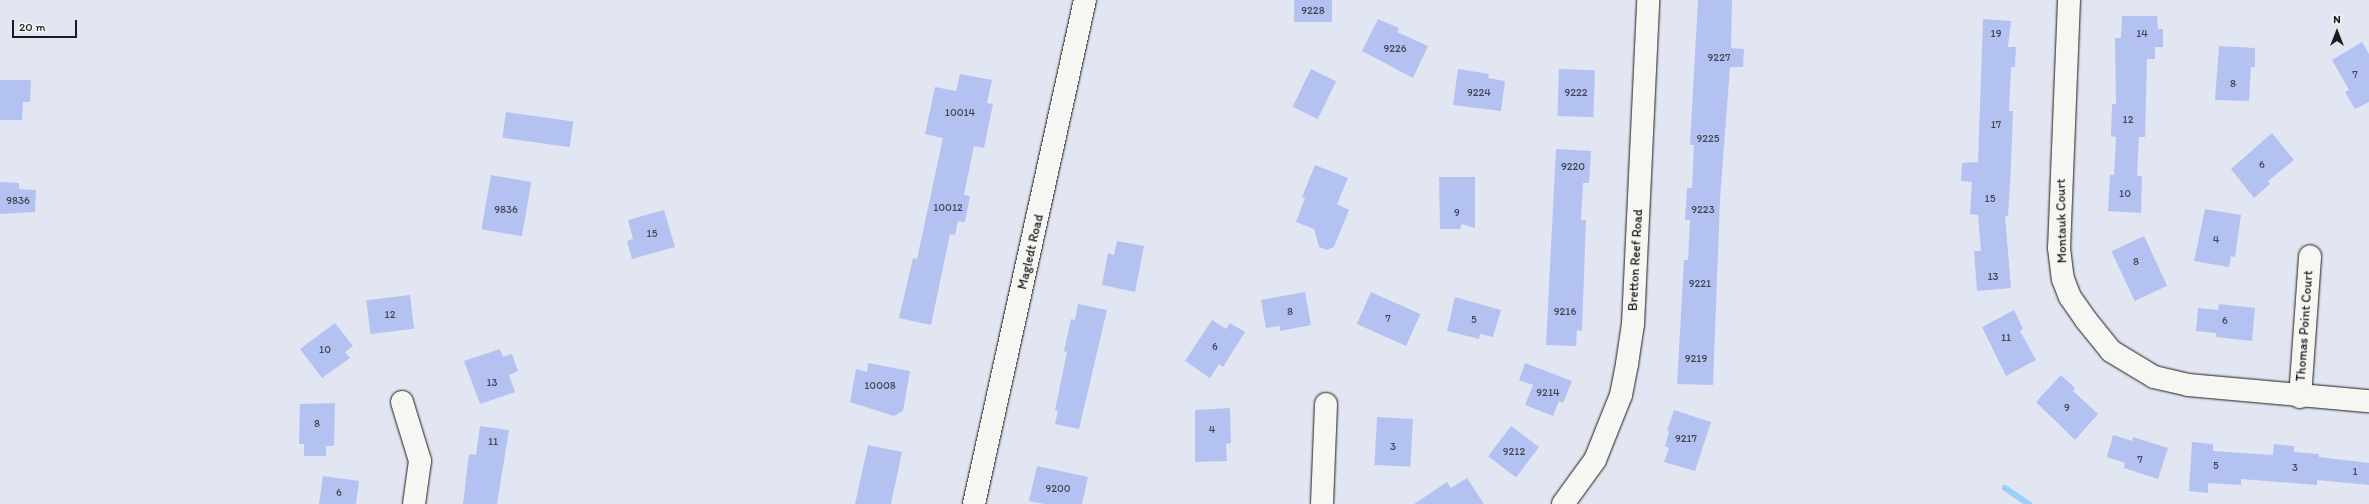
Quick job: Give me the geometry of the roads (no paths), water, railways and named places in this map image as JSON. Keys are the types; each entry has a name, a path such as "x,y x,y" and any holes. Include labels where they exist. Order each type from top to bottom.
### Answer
{"street":[{"name":"Magledt Road","path":"974,504 1086,0"},
{"name":"Bretton Reef Road","path":"1563,504 1595,460 1621,395 1628,364 1633,324 1648,0"},
{"name":"Montauk Court","path":"2070,0 2060,248 2063,279 2070,297 2112,351 2154,377 2188,385 2300,397 2369,401"},
{"name":"Thomas Point Court","path":"2300,397 2310,256"},
{"path":"402,402 420,461 414,504"},
{"path":"1322,504 1326,404"}],"waterway":[{"path":"2005,488 2029,504"}]}
